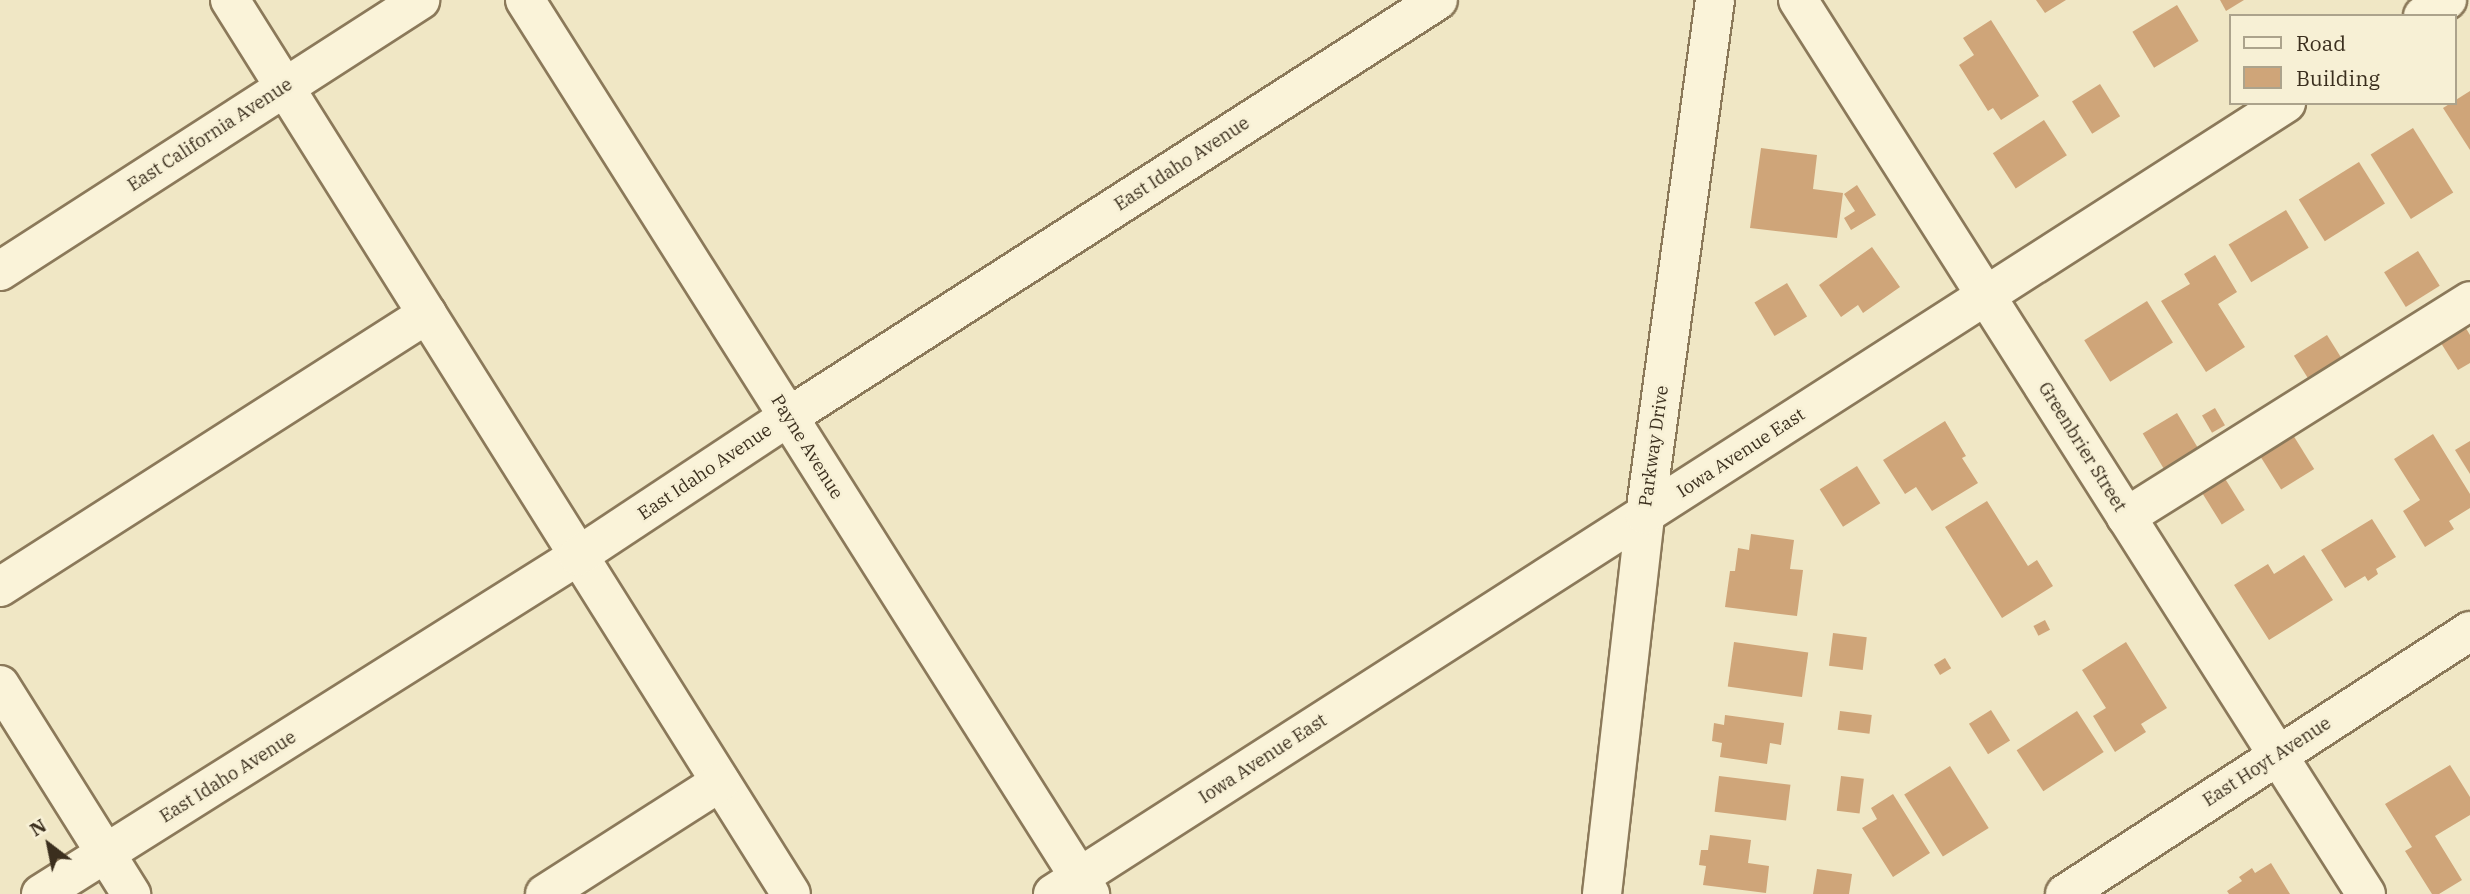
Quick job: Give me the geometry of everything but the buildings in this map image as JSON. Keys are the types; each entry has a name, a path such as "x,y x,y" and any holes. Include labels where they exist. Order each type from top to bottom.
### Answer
{"street":[{"path":"230,0 791,894"},
{"name":"East California Avenue","path":"0,271 420,0"},
{"name":"Payne Avenue","path":"525,0 788,417 1074,889"},
{"name":"East Idaho Avenue","path":"41,894 578,556 788,417 1438,0"},
{"name":"Parkway Drive","path":"1602,894 1645,515 1715,0"},
{"name":"Greenbrier Street","path":"1798,0 2366,894"},
{"path":"2426,14 2447,0"},
{"name":"Iowa Avenue East","path":"1074,889 1645,515 2283,105"},
{"path":"2126,517 2470,301"},
{"path":"0,587 427,313"},
{"name":"East Hoyt Avenue","path":"2064,894 2470,631"},
{"path":"0,685 131,894"},
{"path":"545,894 720,782"}]}
